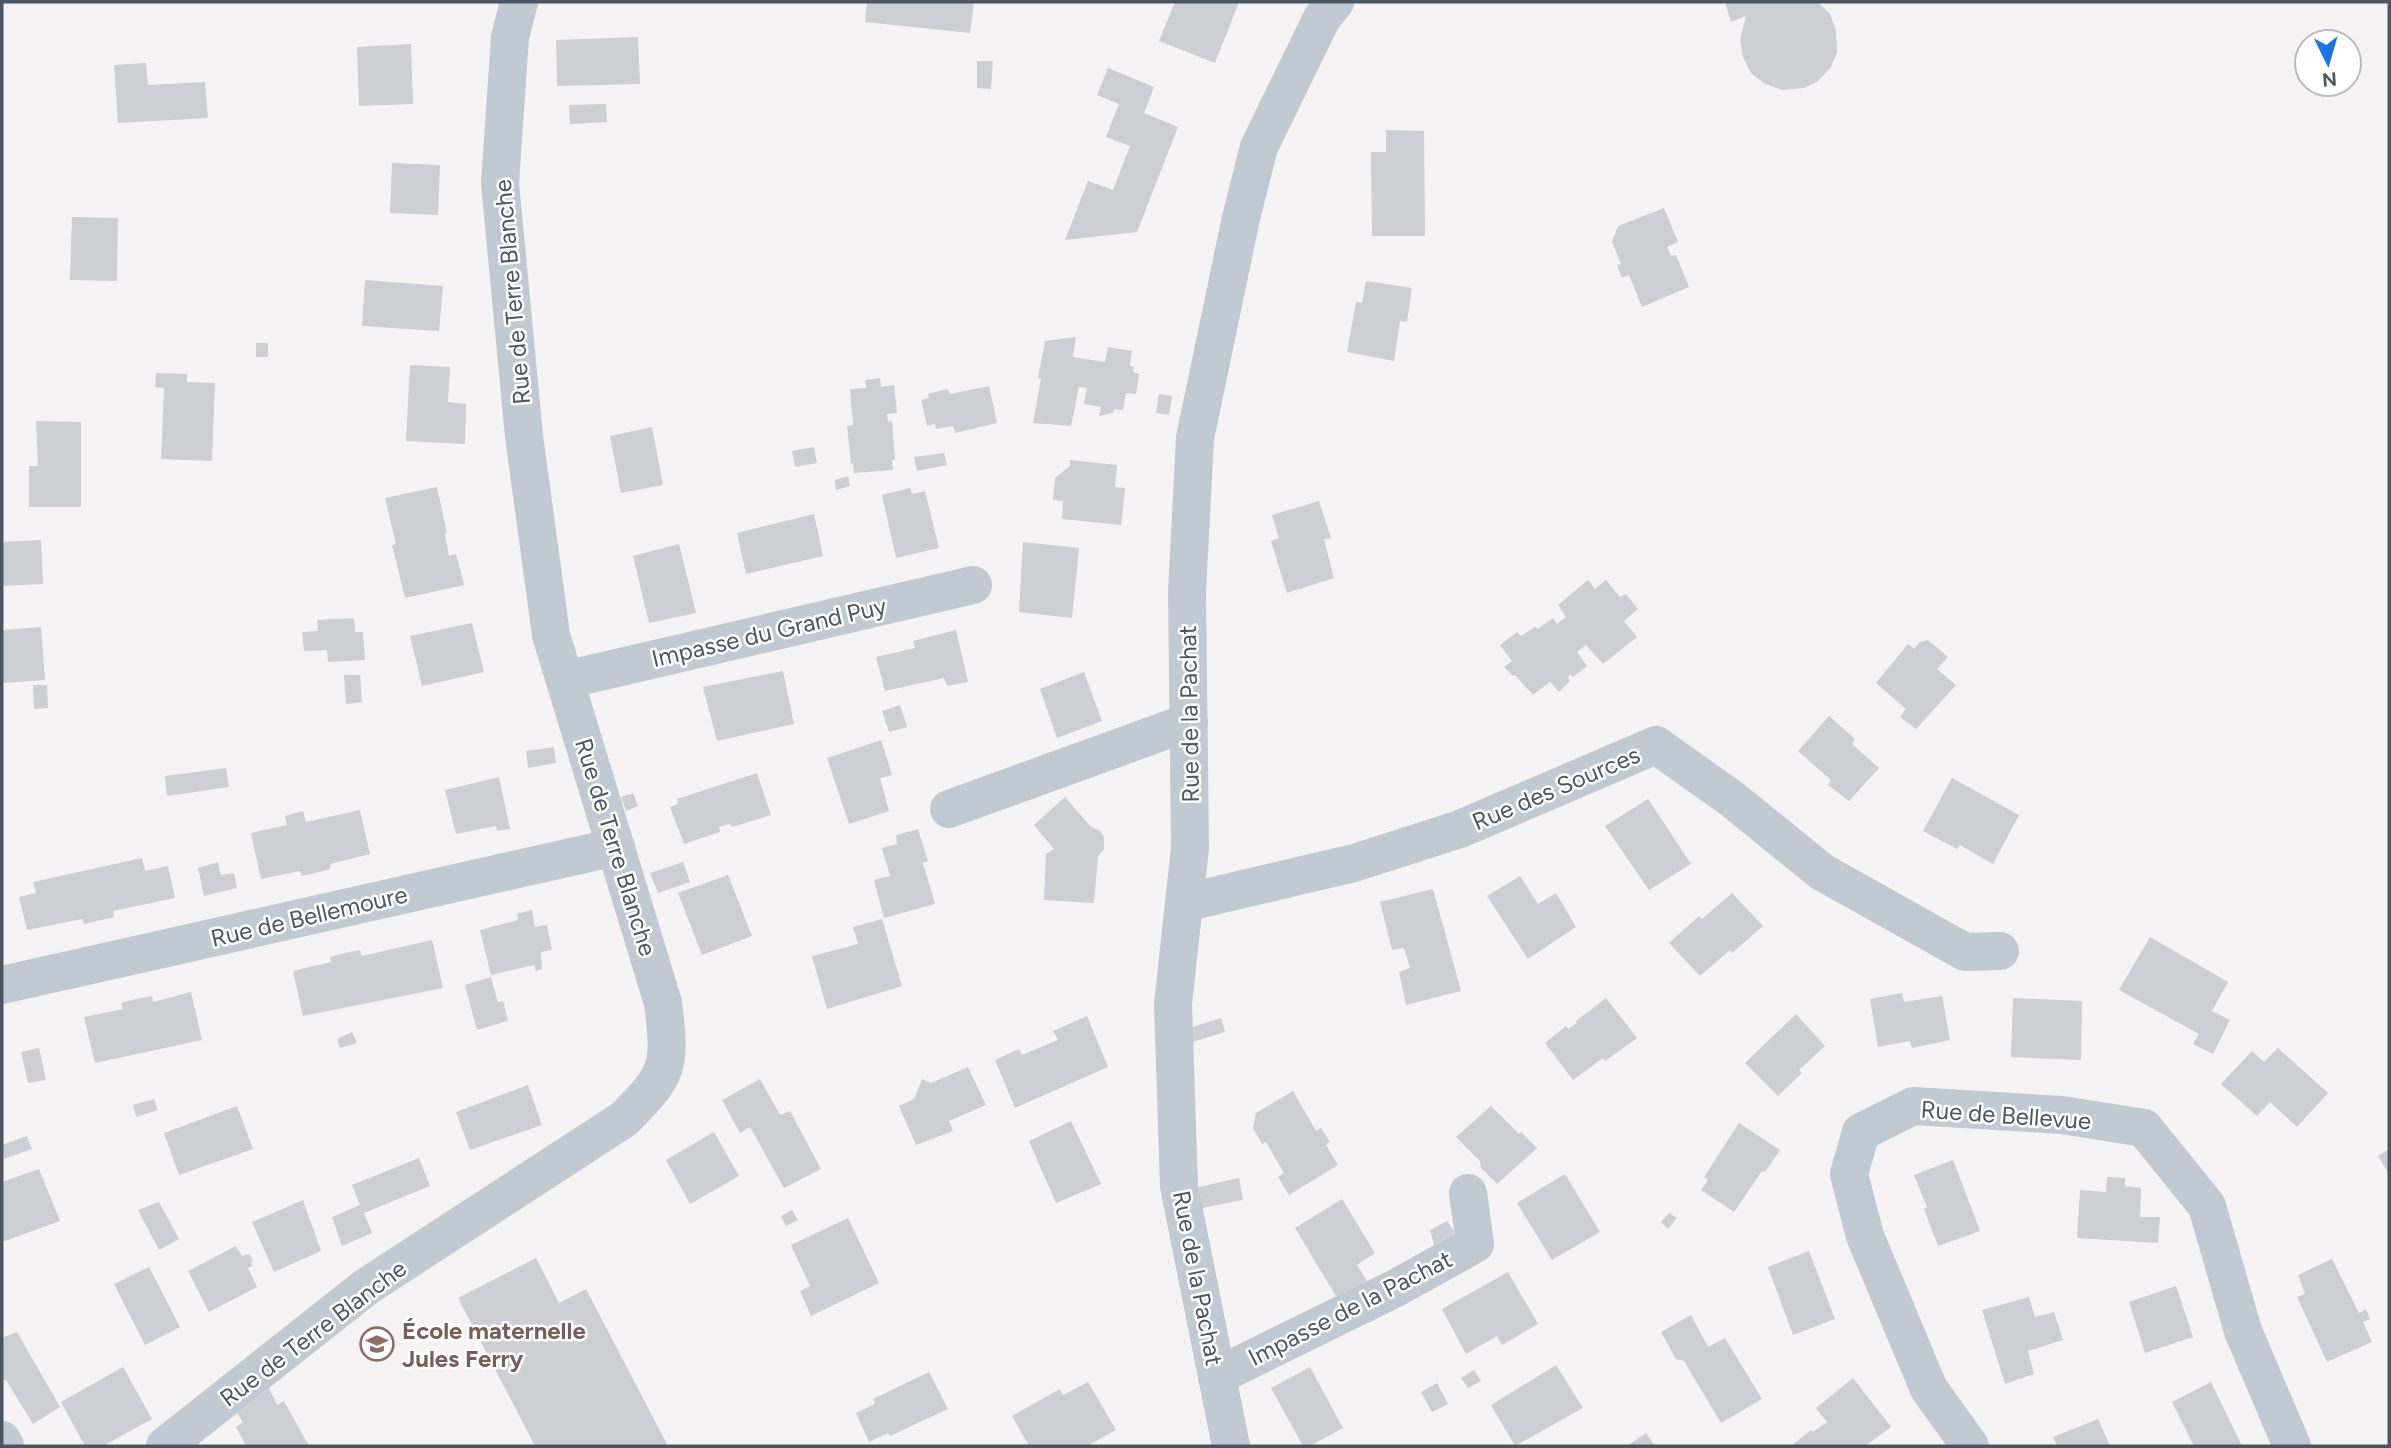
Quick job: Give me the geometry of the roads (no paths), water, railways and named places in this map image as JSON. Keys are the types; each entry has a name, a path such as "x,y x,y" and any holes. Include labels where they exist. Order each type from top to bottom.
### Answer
{"street":[{"name":"Rue de Terre Blanche","path":"165,1446 366,1287 624,1119 654,1089 664,1070 668,1044 663,1003 551,635 524,436 500,183 510,37 519,2"},
{"name":"Rue de la Pachat","path":"1231,1446 1179,1186 1173,1004 1190,848 1188,592 1195,438 1241,218 1259,147 1322,18 1335,2"},
{"name":"Impasse du Grand Puy","path":"565,680 973,585"},
{"path":"948,809 1189,722"},
{"name":"Rue des Sources","path":"1184,903 1354,863 1460,829 1656,745 1732,799 1822,872 1965,952 2000,951"},
{"name":"Rue de Bellemoure","path":"2,985 616,846"},
{"name":"Rue de Bellevue","path":"1970,1446 1930,1390 1865,1236 1849,1174 1861,1132 1913,1106 2062,1115 2144,1128 2207,1206 2243,1331 2292,1446"},
{"name":"Impasse de la Pachat","path":"1217,1376 1396,1287 1475,1244 1468,1193"},
{"path":"2,1440 5,1446"}],"place":[{"name":"École maternelle Jules Ferry","path":"377,1344"}]}
